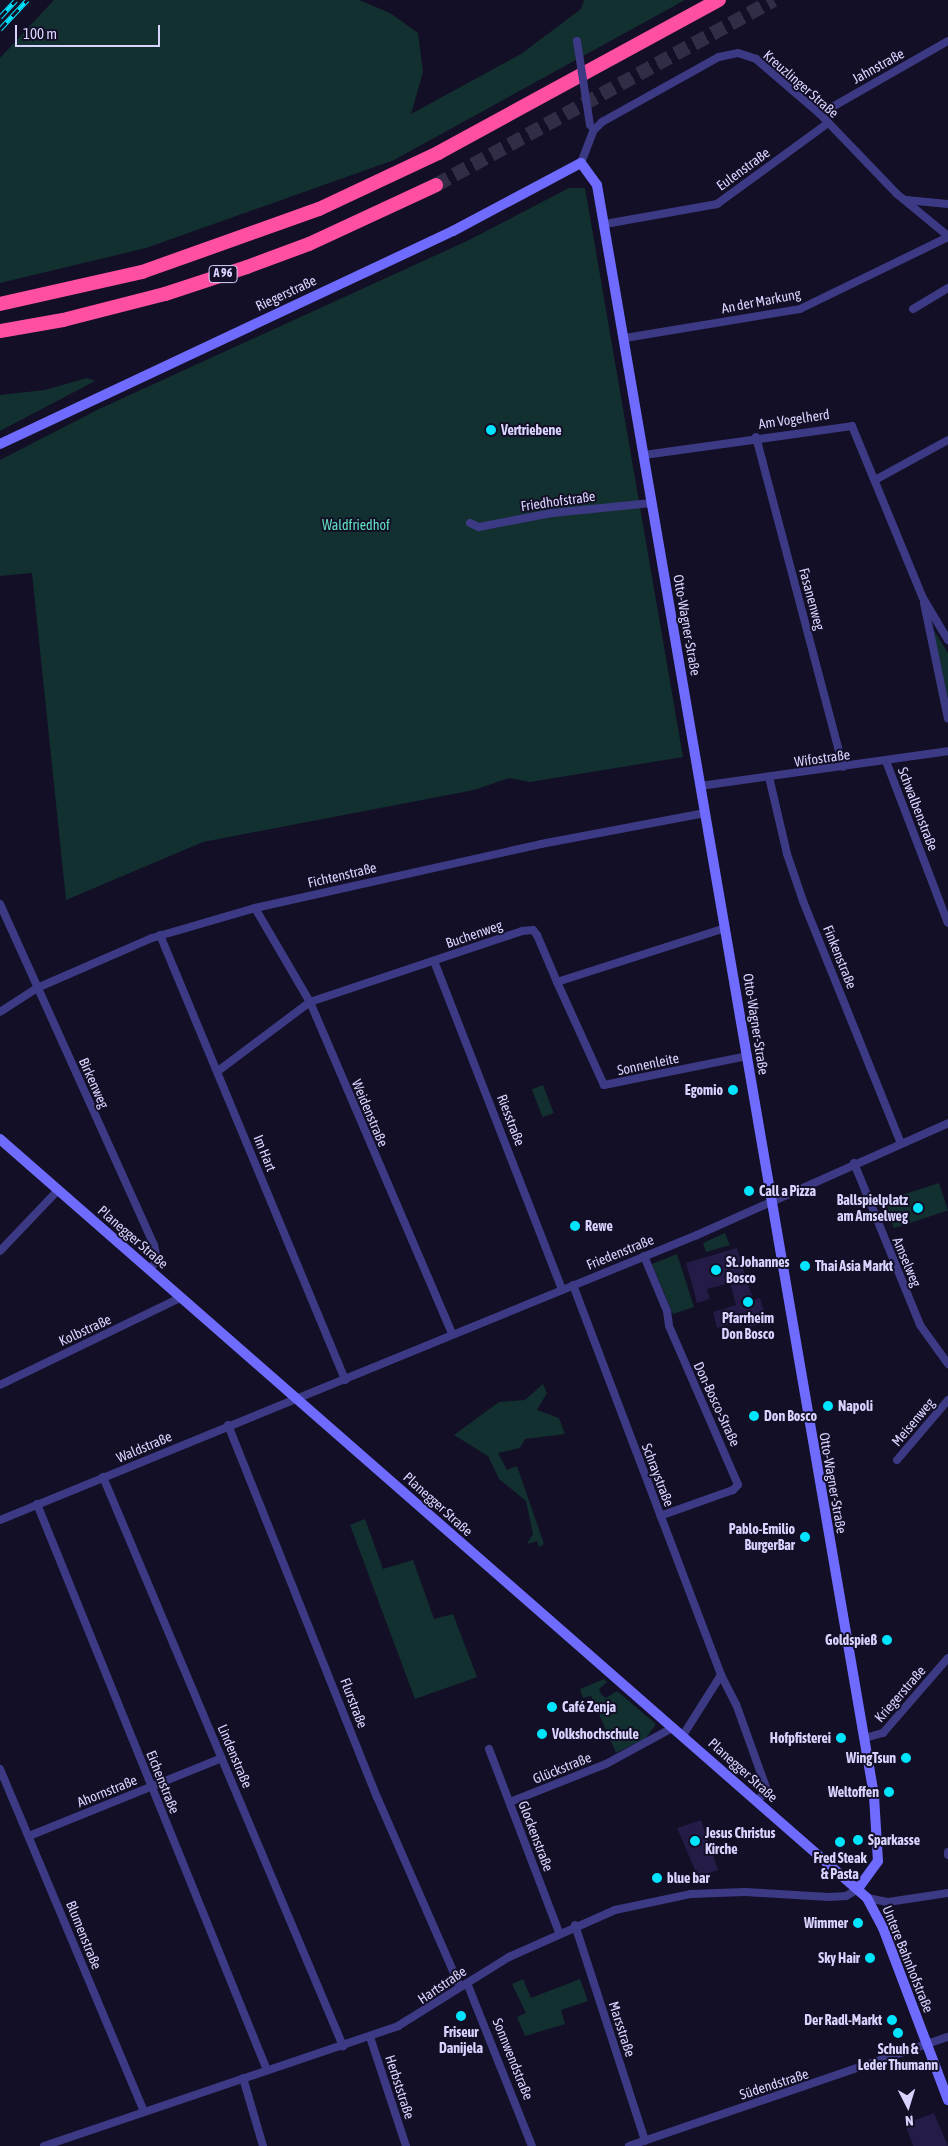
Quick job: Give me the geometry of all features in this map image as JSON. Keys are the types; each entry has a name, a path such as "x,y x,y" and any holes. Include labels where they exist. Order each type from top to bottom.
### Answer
{"highway":[{"name":"A 96","path":"0,304 142,272 319,209 438,152 719,0"},
{"name":"A 96","path":"0,331 62,320 156,296 247,266 309,244 436,185"}],"street":[{"path":"577,41 591,128 581,164"},
{"name":"Jahnstraße","path":"820,114 948,41"},
{"name":"Kreuzlinger Straße","path":"591,128 729,54 756,59 820,114 904,200 946,235"},
{"name":"Eulenstraße","path":"605,224 717,204 828,123"},
{"name":"Otto-Wagner-Straße","path":"581,164 597,186 605,224 700,786 748,1056 770,1200 865,1738 879,1849 878,1861 858,1889"},
{"name":"Riegerstraße","path":"0,444 453,231 581,164"},
{"path":"904,200 948,204"},
{"path":"946,235 948,224"},
{"name":"An der Markung","path":"625,338 800,309 946,235"},
{"path":"912,309 948,288"},
{"name":"Am Vogelherd","path":"644,455 756,437 852,426 923,598"},
{"name":"Fasanenweg","path":"756,437 844,767"},
{"path":"875,480 948,440"},
{"name":"Friedhofstraße","path":"470,523 479,527 552,513 652,503"},
{"path":"923,598 948,640"},
{"path":"923,598 948,719"},
{"name":"Wifostraße","path":"700,786 948,751"},
{"name":"Schwalbenstraße","path":"886,761 948,923"},
{"name":"Finkenstraße","path":"769,777 787,854 803,901 901,1142"},
{"name":"Fichtenstraße","path":"0,1012 37,988 160,935 254,908 541,844 705,814"},
{"name":"Birkenweg","path":"0,904 154,1245 157,1259 150,1270"},
{"name":"Weidenstraße","path":"254,908 310,1002 452,1334"},
{"path":"558,982 725,928"},
{"name":"Buchenweg","path":"218,1071 310,1002 533,930 558,982"},
{"name":"Im Hart","path":"160,935 345,1380"},
{"name":"Riesstraße","path":"434,961 562,1289"},
{"name":"Sonnenleite","path":"558,982 604,1085 748,1056"},
{"name":"Friedenstraße","path":"298,1398 644,1256 948,1123"},
{"name":"Planegger Straße","path":"0,1139 858,1889"},
{"name":"Amselweg","path":"854,1163 920,1325 948,1364"},
{"path":"0,1251 58,1190"},
{"name":"Don-Bosco-Straße","path":"644,1256 667,1312 669,1326 738,1485 734,1490 660,1516"},
{"name":"Schraystraße","path":"573,1284 660,1516 767,1790 757,1801"},
{"name":"Kolbstraße","path":"0,1386 180,1298"},
{"name":"Waldstraße","path":"0,1520 228,1425 298,1398"},
{"name":"Meisenweg","path":"897,1460 948,1400"},
{"name":"Flurstraße","path":"228,1425 377,1797 463,1985"},
{"name":"Lindenstraße","path":"103,1477 343,2046"},
{"name":"Eichenstraße","path":"37,1504 267,2070"},
{"name":"Kriegerstraße","path":"865,1738 883,1733 948,1658"},
{"path":"684,1735 723,1678"},
{"name":"Glückstraße","path":"510,1802 606,1764 674,1727"},
{"name":"Glockenstraße","path":"489,1749 559,1932"},
{"name":"Ahornstraße","path":"29,1836 222,1758"},
{"name":"Blumenstraße","path":"0,1769 144,2112"},
{"name":"Hartstraße","path":"44,2146 370,2037 409,2022 463,1985 559,1932 634,1904 691,1894 745,1892 829,1897 846,1896 858,1889"},
{"name":"Untere Bahnhofstraße","path":"858,1889 867,1898 883,1928 948,2100"},
{"path":"867,1898 888,1902 948,1893"},
{"name":"Marsstraße","path":"575,1925 645,2140"},
{"name":"Sonnwendstraße","path":"463,1985 532,2146"},
{"name":"Herbststraße","path":"370,2037 406,2146"},
{"name":"Südendstraße","path":"629,2146 948,2037"},
{"path":"243,2078 263,2146"}],"green space":[{"path":"54,0 359,0 390,13 418,33 423,72 411,114 521,54 581,9 584,0 685,0 394,160 146,248 0,283 0,58"},
{"name":"Waldfriedhof","path":"569,188 585,188 683,757 530,782 509,778 474,790 203,842 66,900 32,573 0,576 0,460 99,409 467,241"},
{"path":"87,378 95,381 0,431 0,395 45,390"},
{"path":"933,629 948,653 948,699 943,678"},
{"path":"543,1085 554,1113 543,1117 532,1089"},
{"name":"Ballspielplatz am Amselweg","path":"939,1183 948,1211 894,1228 885,1201"},
{"path":"725,1233 730,1245 706,1252 703,1243"},
{"path":"677,1254 694,1307 673,1314 652,1264"},
{"path":"543,1384 547,1393 537,1410 559,1418 565,1434 525,1439 520,1448 498,1453 507,1470 517,1466 544,1544 539,1547 537,1541 527,1544 533,1534 526,1501 499,1479 488,1456 454,1435 499,1402 525,1400"},
{"path":"365,1519 383,1569 413,1560 434,1619 453,1614 477,1677 415,1699 350,1525"},
{"path":"604,1679 607,1682 599,1689 601,1694 606,1698 617,1691 656,1724 646,1738 616,1753 591,1696 583,1698 580,1689"},
{"path":"523,1979 531,1998 580,1979 588,2001 561,2010 565,2024 525,2036 517,2017 526,2013 512,1984"}],"building":[{"path":"737,1248 754,1300 760,1298 767,1322 750,1327 748,1318 717,1328 713,1312 736,1305 730,1283 707,1289 710,1299 697,1303 686,1263"},
{"name":"Jesus Christus Kirche","path":"701,1820 718,1870 698,1877 677,1828"},
{"path":"934,2113 948,2146 913,2146 905,2124"}],"tunnel":[{"path":"436,185 774,0"}],"railway":[{"path":"0,17 16,0"},
{"path":"0,29 27,0"}],"place":[{"name":"Vertriebene","path":"491,430"},
{"name":"Egomio","path":"733,1090"},
{"name":"Call a Pizza","path":"749,1191"},
{"name":"Ballspielplatz am Amselweg","path":"918,1208"},
{"name":"Rewe","path":"575,1226"},
{"name":"Thai Asia Markt","path":"805,1266"},
{"name":"St. Johannes Bosco","path":"716,1270"},
{"name":"Pfarrheim Don Bosco","path":"748,1302"},
{"name":"Napoli","path":"828,1406"},
{"name":"Don Bosco","path":"754,1416"},
{"name":"Pablo-Emilio BurgerBar","path":"805,1537"},
{"name":"Goldspieß","path":"887,1640"},
{"name":"Café Zenja","path":"552,1707"},
{"name":"Volkshochschule","path":"542,1734"},
{"name":"Hofpfisterei","path":"841,1738"},
{"name":"WingTsun","path":"906,1758"},
{"name":"Weltoffen","path":"889,1792"},
{"name":"Sparkasse","path":"858,1840"},
{"name":"Jesus Christus Kirche","path":"695,1841"},
{"name":"Fred Steak & Pasta","path":"840,1842"},
{"name":"blue bar","path":"657,1878"},
{"name":"Wimmer","path":"858,1923"},
{"name":"Sky Hair","path":"870,1958"},
{"name":"Friseur Danijela","path":"461,2016"},
{"name":"Der Radl-Markt","path":"892,2020"},
{"name":"Schuh & Leder Thumann","path":"898,2033"}]}
